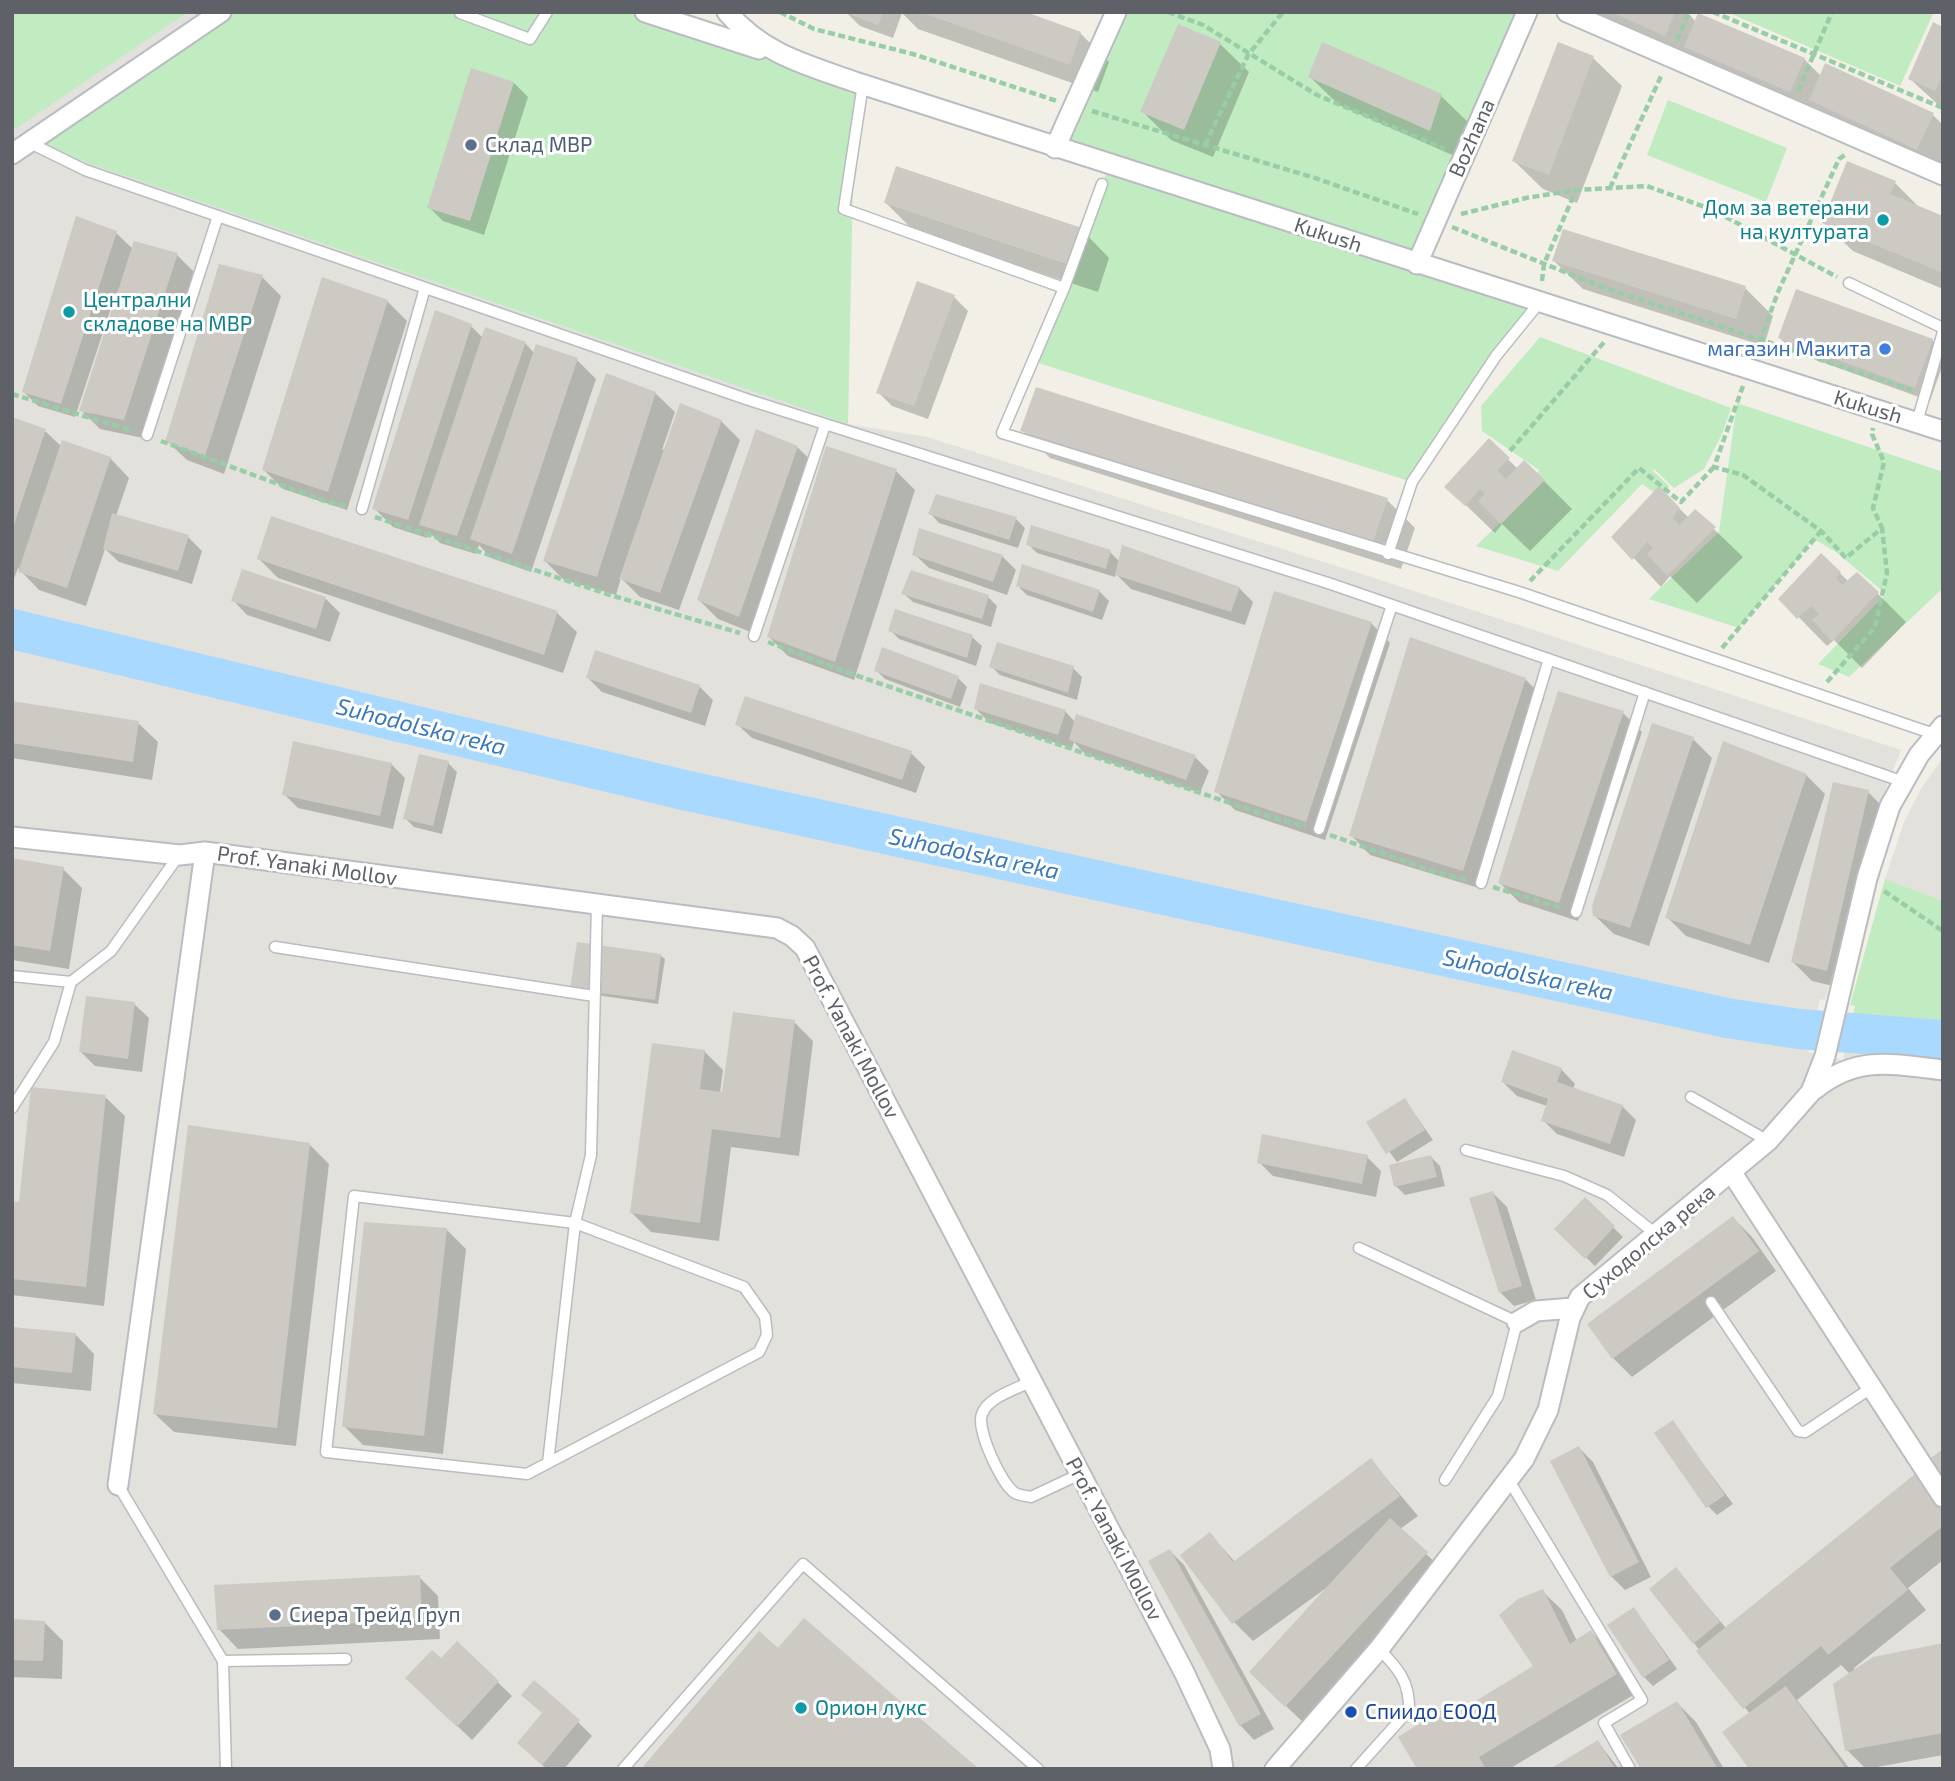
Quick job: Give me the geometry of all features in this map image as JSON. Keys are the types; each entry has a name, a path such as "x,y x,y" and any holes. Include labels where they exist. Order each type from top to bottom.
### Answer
{"street":[{"path":"12,154 222,12"},
{"path":"645,12 780,56"},
{"name":"Kukush","path":"727,12 745,33 780,56 1055,148 1943,430"},
{"path":"1055,148 1116,12"},
{"name":"Bozhana","path":"1417,264 1527,12"},
{"path":"1567,12 1943,175"},
{"name":"Суходолска река","path":"1275,1769 1379,1648 1510,1482 1538,1434 1548,1410 1573,1308 1580,1297 1768,1141 1811,1091 1825,1056 1867,878 1890,806 1938,730"},
{"name":"Prof. Yanaki Mollov","path":"12,837 180,855 205,852 777,928 792,936 805,947 1184,1672 1220,1749 1223,1769"},
{"path":"118,1485 205,852"},
{"path":"1811,1091 1830,1076 1850,1066 1869,1064 1943,1070"},
{"path":"1732,1172 1943,1497"},
{"path":"1517,1322 1536,1311 1573,1308"}],"lane":[{"path":"460,13 530,39 547,12"},
{"path":"863,84 844,209 1064,288"},
{"path":"30,143 85,170 825,425 1392,605 1903,782"},
{"path":"1102,184 1064,288 1002,433 1519,593 1817,694 1938,730"},
{"path":"147,435 218,216"},
{"path":"1849,283 1943,330 1917,422"},
{"path":"362,509 425,288"},
{"path":"1388,554 1412,482 1496,356 1539,303"},
{"path":"754,636 825,425"},
{"path":"1319,829 1392,605"},
{"path":"1481,883 1549,659"},
{"path":"1576,912 1645,692"},
{"path":"12,1108 54,1042 71,982 111,951 180,855"},
{"path":"548,1463 575,1223 591,1155 597,904"},
{"path":"275,947 594,996"},
{"path":"12,976 71,982"},
{"path":"1690,1097 1768,1141"},
{"path":"1466,1150 1564,1176 1607,1195 1657,1235"},
{"path":"354,1196 575,1223 744,1287 765,1317 767,1335 759,1352 527,1474 326,1452 354,1196"},
{"path":"1359,1248 1517,1322 1498,1396 1445,1480"},
{"path":"1711,1302 1798,1431 1805,1432 1871,1388"},
{"path":"1032,1381 990,1403 982,1414 981,1430 1002,1478 1015,1493 1031,1497 1080,1474"},
{"path":"1510,1482 1642,1700 1604,1723 1630,1769"},
{"path":"118,1485 223,1661 226,1769"},
{"path":"623,1769 803,1564 1038,1769"},
{"path":"1356,1769 1409,1710 1410,1692 1401,1672 1379,1648"},
{"path":"223,1661 346,1659"}],"path":[{"path":"780,12 814,29 912,54 1436,220 1545,264 1760,342 1924,394"},
{"path":"1168,12 1203,25 1317,95 1464,156"},
{"path":"1205,145 1248,55 1283,12"},
{"path":"1609,188 1689,12"},
{"path":"1713,12 1943,108"},
{"path":"1790,108 1832,12"},
{"path":"1519,593 1639,468 1681,502 1714,467 1760,342 1839,159 1867,141"},
{"path":"1436,220 1526,198 1576,190 1647,186 1713,210 1849,283"},
{"path":"1545,264 1576,190"},
{"path":"1510,451 1617,327"},
{"path":"12,394 147,435 327,502 362,509 376,518 610,595 713,628 754,636 852,674 1277,819 1319,829 1342,840 1424,868 1576,912"},
{"path":"1817,694 1875,627 1887,573 1882,528 1873,508 1884,461 1872,433 1879,410"},
{"path":"1714,467 1743,475 1821,531 1846,558 1882,528"},
{"path":"1713,658 1821,531"},
{"path":"1867,878 1943,931"}],"shaded area":[{"path":"12,12 221,12 31,143 848,424 927,437 1365,575 1901,750 1878,808 1825,1000 1820,999 1808,1052 1843,1060 1846,1046 1943,1055 1943,1769 12,1769"},
{"path":"1943,758 1943,901 1885,879 1904,822 1922,787"}],"green space":[{"path":"12,12 188,12 12,131"},
{"path":"221,12 645,12 855,82 848,424 30,143"},
{"path":"1116,12 1527,12 1417,263 1539,303 1412,482 1032,361 1109,166 1055,148"},
{"path":"1727,12 1929,12 1933,14 1900,86"},
{"path":"1668,100 1787,148 1766,202 1647,155"},
{"path":"1540,337 1731,408 1722,434 1704,469 1674,488 1654,469 1669,486 1663,498 1642,484 1558,571 1476,546 1527,497 1539,470 1482,431 1481,406"},
{"path":"1737,403 1943,472 1943,588 1849,677 1818,664 1886,594 1836,552 1814,539 1739,628 1649,599 1719,532"},
{"path":"1885,879 1943,901 1943,1023 1853,1015 1855,1006 1850,1005"}],"water":[{"path":"1853,1015 1943,1023 1943,1055 1846,1046"}],"building":[{"path":"844,12 883,12 878,25"},
{"path":"920,12 1026,12 1081,32 1070,65"},
{"path":"1611,12 1675,12 1665,36"},
{"path":"1698,13 1805,58 1790,92 1684,47"},
{"path":"1933,22 1943,27 1943,73 1935,91 1908,79"},
{"path":"1178,24 1221,42 1184,130 1140,112"},
{"path":"1322,42 1442,94 1430,131 1308,77"},
{"path":"1558,42 1594,56 1549,175 1512,161"},
{"path":"1825,63 1934,113 1917,150 1809,100"},
{"name":"Склад МВР","path":"471,68 514,82 470,221 427,208"},
{"name":"Дом за ветерани на културата","path":"1847,161 1896,181 1890,194 1943,216 1943,273 1822,223"},
{"path":"896,166 1082,228 1069,265 884,203"},
{"name":"Централни складове на МВР","path":"76,216 117,231 61,404 22,392"},
{"path":"1563,229 1746,286 1736,319 1552,261"},
{"path":"134,241 178,253 124,420 79,411"},
{"path":"219,264 263,275 205,456 165,442"},
{"path":"322,277 388,300 328,492 262,470"},
{"path":"917,281 955,295 914,406 876,393"},
{"path":"1796,289 1933,339 1915,388 1778,338"},
{"path":"435,310 472,324 408,520 372,509"},
{"path":"485,327 526,342 457,536 419,525"},
{"path":"536,344 578,358 512,554 470,539"},
{"path":"606,373 656,392 597,577 543,561"},
{"path":"1036,387 1388,498 1373,542 1020,431"},
{"path":"680,403 722,420 660,593 619,579"},
{"path":"12,417 46,429 13,528 12,528"},
{"path":"756,429 798,446 739,617 697,600"},
{"path":"1489,438 1510,458 1497,470 1506,479 1524,460 1545,480 1501,524 1478,501 1485,494 1480,489 1465,506 1444,487"},
{"path":"62,440 111,457 67,588 18,572"},
{"path":"826,446 897,469 835,662 767,637"},
{"path":"1659,486 1680,508 1672,518 1680,525 1695,509 1716,527 1667,576 1647,554 1653,548 1647,542 1632,560 1611,537"},
{"path":"936,494 1017,517 1009,540 928,514"},
{"path":"112,513 189,535 178,571 103,549"},
{"path":"271,516 558,611 544,655 257,559"},
{"path":"1031,525 1111,550 1106,569 1026,545"},
{"path":"919,528 1003,555 993,582 912,555"},
{"path":"1122,545 1240,587 1231,612 1115,575"},
{"path":"1821,553 1841,572 1836,578 1842,585 1857,572 1879,592 1832,641 1812,620 1819,614 1811,606 1797,619 1778,599"},
{"path":"1022,564 1100,590 1093,612 1016,586"},
{"path":"242,569 326,597 316,629 231,601"},
{"path":"911,570 989,595 982,619 901,594"},
{"path":"1274,591 1372,622 1306,822 1214,792"},
{"path":"895,609 973,635 967,658 888,631"},
{"path":"1410,637 1526,678 1463,871 1349,836"},
{"path":"997,642 1074,666 1068,693 989,667"},
{"path":"882,647 959,676 951,699 874,671"},
{"path":"595,650 700,685 691,713 586,678"},
{"path":"980,683 1066,710 1058,735 974,709"},
{"path":"1558,691 1624,711 1559,903 1498,883"},
{"path":"745,696 912,751 902,780 735,725"},
{"path":"12,701 139,721 133,762 12,743"},
{"path":"1076,714 1196,755 1186,780 1069,740"},
{"path":"1652,723 1694,737 1630,928 1593,916 1592,906"},
{"path":"293,741 392,763 380,816 282,795"},
{"path":"1723,741 1807,774 1750,945 1665,918"},
{"path":"419,754 449,761 433,826 403,819"},
{"path":"1833,782 1869,790 1827,971 1791,962"},
{"path":"12,858 64,867 50,951 12,945"},
{"path":"577,942 661,954 655,1000 570,989"},
{"path":"86,996 135,1002 128,1059 79,1052"},
{"path":"733,1012 795,1020 780,1138 712,1129 700,1223 630,1213 652,1043 705,1050 700,1089 722,1092"},
{"path":"1512,1050 1562,1068 1557,1082 1623,1105 1610,1144 1541,1121 1548,1099 1501,1082"},
{"path":"31,1087 106,1095 86,1287 12,1279 12,1201 19,1202"},
{"path":"1405,1098 1425,1130 1386,1154 1366,1122"},
{"path":"188,1125 310,1143 277,1428 153,1414"},
{"path":"1262,1134 1368,1155 1362,1184 1257,1163"},
{"path":"1431,1155 1437,1177 1394,1187 1389,1165"},
{"path":"1493,1191 1522,1286 1499,1293 1469,1198"},
{"path":"1585,1197 1615,1226 1585,1259 1554,1229"},
{"path":"1733,1216 1759,1251 1612,1359 1587,1324"},
{"path":"364,1222 447,1228 424,1436 342,1427"},
{"path":"12,1327 76,1333 72,1373 12,1367"},
{"path":"1673,1420 1725,1495 1706,1508 1654,1433"},
{"path":"1579,1446 1639,1562 1610,1577 1550,1461"},
{"path":"1943,1449 1943,1480 1928,1460"},
{"path":"1371,1458 1400,1496 1232,1624 1180,1555 1210,1532 1233,1562"},
{"path":"1915,1474 1943,1508 1943,1526 1890,1568 1908,1590 1828,1655 1821,1646 1743,1709 1696,1651"},
{"path":"1390,1518 1428,1552 1285,1707 1249,1672"},
{"path":"1170,1549 1261,1714 1239,1726 1148,1561"},
{"path":"1676,1567 1720,1622 1693,1644 1649,1589"},
{"path":"420,1575 422,1620 217,1630 214,1585"},
{"path":"1543,1589 1570,1644 1591,1630 1617,1674 1479,1757 1486,1769 1417,1769 1398,1737 1448,1706 1453,1715 1533,1666 1499,1615 1518,1599"},
{"path":"1634,1607 1669,1660 1643,1678 1607,1625"},
{"name":"Орион лукс","path":"804,1618 979,1769 641,1769 759,1631 778,1648"},
{"path":"12,1619 45,1621 43,1661 12,1660"},
{"path":"457,1641 499,1681 457,1727 405,1678 432,1650 441,1658"},
{"path":"1943,1643 1943,1733 1845,1751 1833,1684 1873,1657"},
{"path":"534,1680 580,1720 542,1765 517,1743 542,1713 521,1695"},
{"path":"1786,1686 1846,1769 1749,1769 1722,1732"},
{"path":"1677,1701 1718,1769 1641,1769 1620,1735"},
{"path":"1598,1740 1615,1769 1550,1769"}],"waterway":[{"name":"Suhodolska reka","path":"12,629 684,790 1727,1018 1799,1029 1943,1040"}],"place":[{"name":"Склад МВР","path":"471,145"},
{"name":"Дом за ветерани на културата","path":"1883,220"},
{"name":"Централни складове на МВР","path":"69,312"},
{"name":"магазин Макита","path":"1885,349"},
{"name":"Сиера Трейд Груп","path":"275,1615"},
{"name":"Орион лукс","path":"801,1708"},
{"name":"Спиидо ЕООД","path":"1351,1712"}]}
